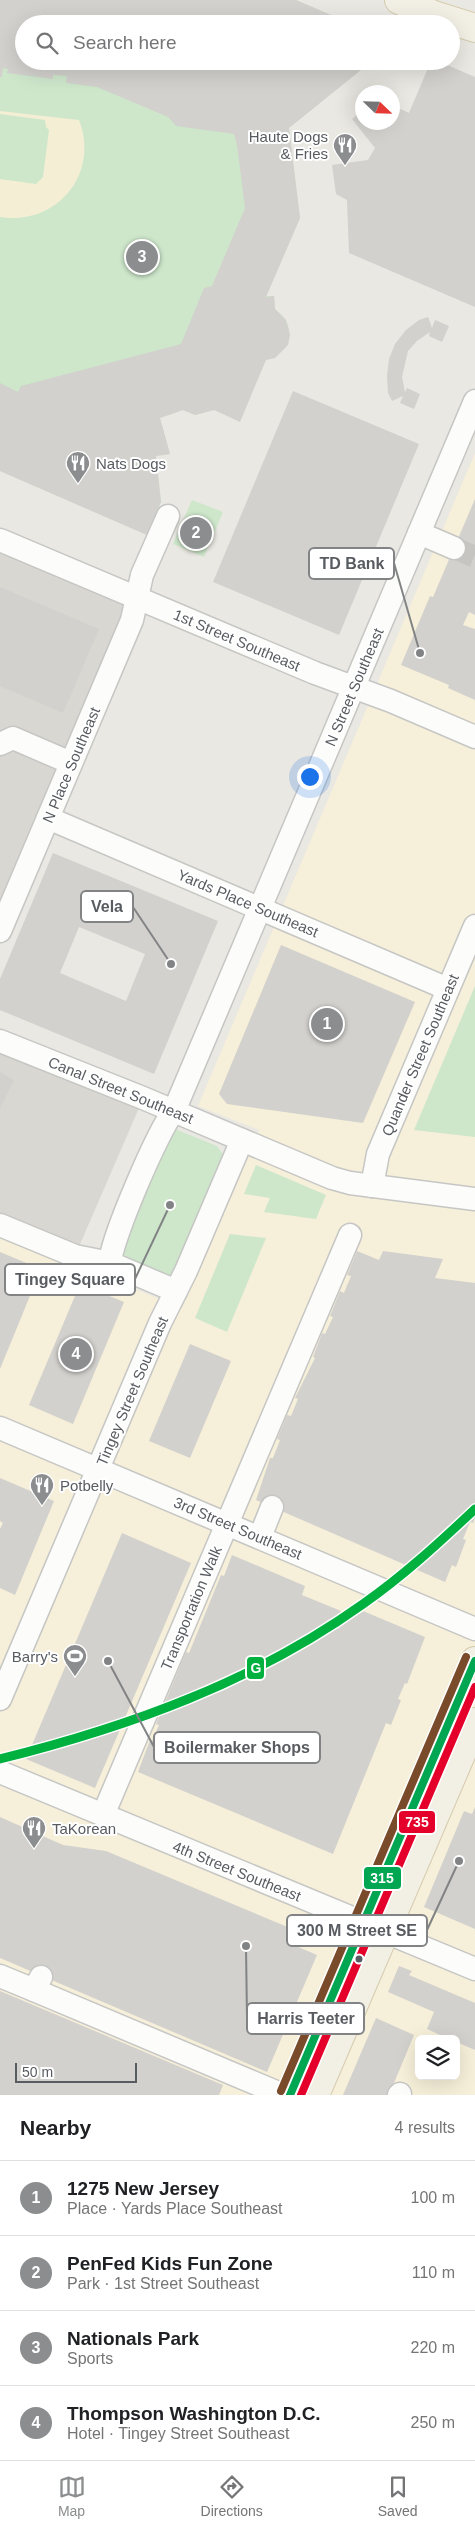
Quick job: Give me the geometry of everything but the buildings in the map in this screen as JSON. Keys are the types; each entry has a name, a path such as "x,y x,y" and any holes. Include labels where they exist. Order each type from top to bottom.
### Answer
{"main road":[{"path":"399,0 432,15"},
{"path":"460,24 475,28"},
{"path":"460,29 475,37"},
{"path":"315,2095 374,1928 475,1661"},
{"path":"290,2095 475,1722"}],"street":[{"name":"N Street Southeast","path":"110,1263 112,1249 135,1193 162,1130 174,1111 475,401"},
{"name":"N Place Southeast","path":"0,931 132,620 142,575 168,516"},
{"path":"419,533 454,548"},
{"name":"1st Street Southeast","path":"0,540 475,737"},
{"path":"0,744 13,738 71,763"},
{"name":"Yards Place Southeast","path":"48,818 448,989"},
{"name":"Quander Street Southeast","path":"372,1186 378,1154 475,926"},
{"name":"Canal Street Southeast","path":"0,1041 174,1111 332,1178 372,1186 475,1199"},
{"name":"Tingey Street Southeast","path":"0,1699 242,1140"},
{"path":"0,1225 75,1256 110,1263 176,1291"},
{"name":"Transportation Walk","path":"103,1815 350,1235"},
{"name":"3rd Street Southeast","path":"0,1428 475,1629"},
{"path":"260,1537 272,1508"},
{"name":"4th Street Southeast","path":"0,1772 475,1969"},
{"path":"0,1976 38,1983 283,2095"}],"shaded area":[{"path":"475,453 475,2095 211,2095 0,2011 0,1235 182,1308 259,1130 198,1106"},
{"path":"0,538 138,599 0,922"},
{"path":"0,1052 139,1108 71,1265 0,1236"}],"green space":[{"path":"0,0 296,0 331,15 15,15 15,70 361,70 289,128 300,218 266,296 274,296 275,309 287,323 289,338 286,345 282,351 266,360 214,410 195,415 183,410 160,418 170,454 156,456 161,502 147,535 0,471"},
{"path":"192,500 223,512 204,557 173,544"},
{"path":"475,986 475,1137 414,1130"},
{"path":"175,1129 217,1146 224,1156 174,1274 167,1277 120,1257 136,1201"},
{"path":"256,1165 326,1195 316,1219 264,1212 270,1198 244,1194"},
{"path":"230,1234 266,1238 227,1332 195,1318"}],"sand":[{"path":"0,111 79,120 84,140 84,159 78,177 69,192 56,205 39,213 21,218 0,217 0,179 36,184 43,177 49,130 46,127 45,120 0,114"}],"tunnel":[{"path":"454,548 475,557"}],"transit line":[{"name":"G","path":"0,1759 95,1732 189,1699 278,1657 321,1632 378,1593 420,1559 475,1509"},
{"path":"281,2091 466,1657"},
{"name":"315","path":"290,2095 475,1661"},
{"name":"735","path":"301,2095 475,1687"}],"place":[{"name":"Haute Dogs & Fries","path":"345,166"},
{"name":"Nationals Park","path":"142,257"},
{"name":"Nats Dogs","path":"78,484"},
{"name":"PenFed Kids Fun Zone","path":"196,533"},
{"name":"TD Bank","path":"420,653"},
{"name":"Vela","path":"171,964"},
{"name":"1275 New Jersey","path":"327,1024"},
{"name":"Tingey Square","path":"170,1205"},
{"name":"Thompson Washington D.C.","path":"76,1354"},
{"name":"Potbelly","path":"42,1506"},
{"name":"Boilermaker Shops","path":"108,1661"},
{"name":"Barry's","path":"75,1677"},
{"name":"TaKorean","path":"34,1849"},
{"name":"300 M Street SE","path":"459,1861"},
{"name":"Harris Teeter","path":"246,1946"}]}
